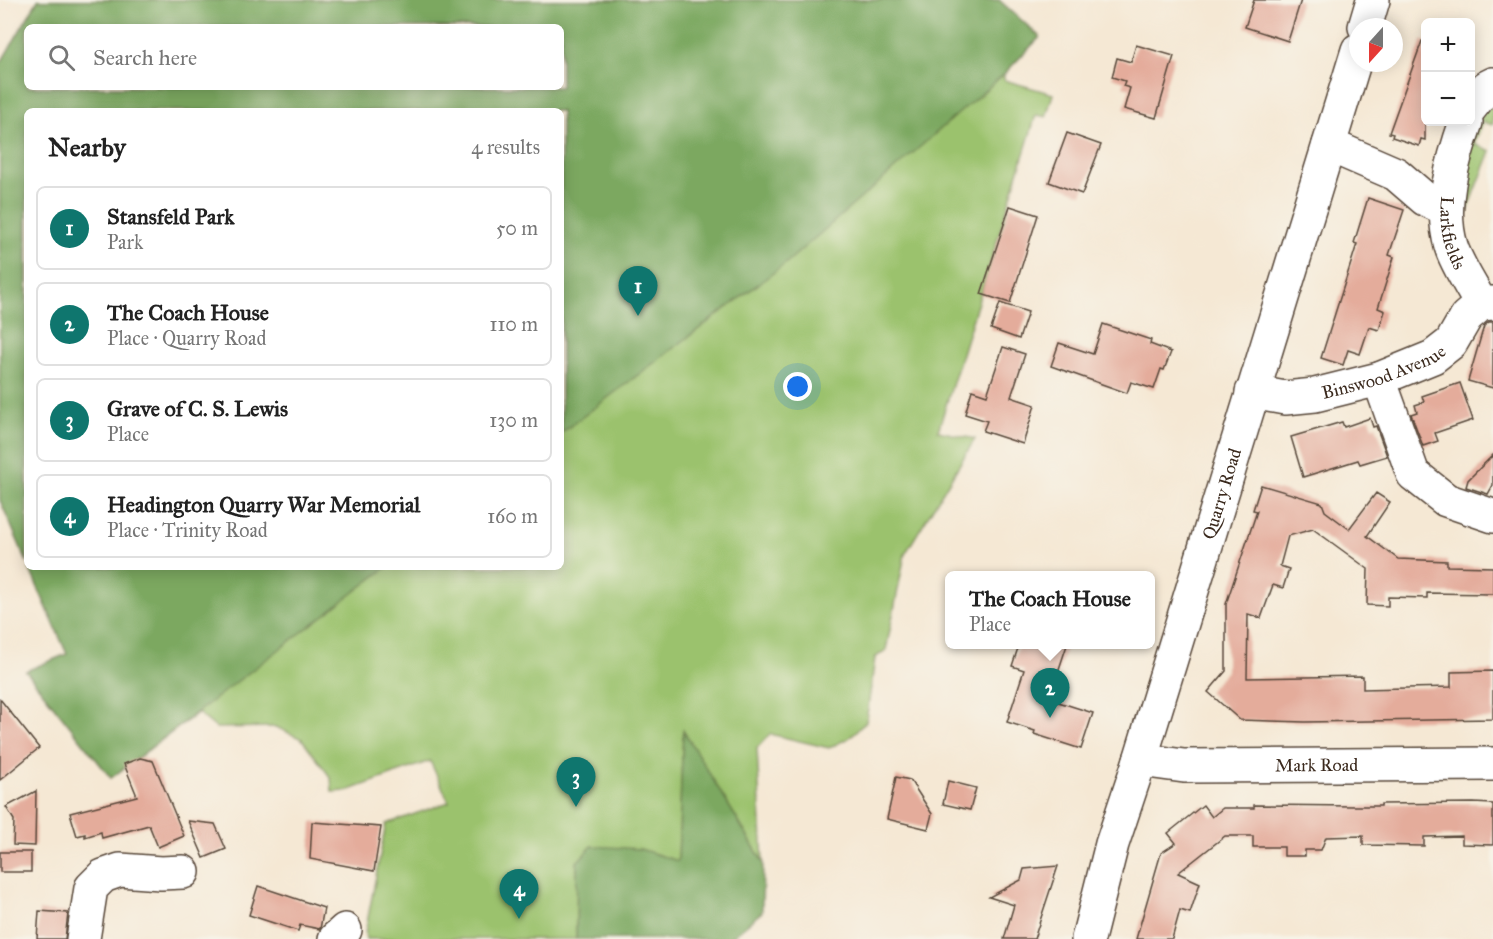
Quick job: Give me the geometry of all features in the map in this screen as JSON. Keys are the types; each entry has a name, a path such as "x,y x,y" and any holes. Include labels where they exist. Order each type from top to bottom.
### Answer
{"street":[{"path":"1368,18 1373,0"},
{"name":"Quarry Road","path":"1088,939 1112,844 1140,760 1351,72"},
{"path":"1475,102 1487,87 1493,84"},
{"name":"Larkfields","path":"1465,126 1456,151 1446,209 1451,246 1487,304"},
{"path":"1329,145 1396,174 1425,199 1446,209"},
{"name":"Binswood Avenue","path":"1252,392 1285,398 1315,395 1379,379 1433,357 1451,343 1466,317 1487,304"},
{"path":"1379,379 1413,474 1446,500 1493,516"},
{"name":"Mark Road","path":"1140,760 1184,766 1493,764"},
{"path":"82,939 91,888 103,876 120,870 183,872"}],"green space":[{"path":"38,0 999,0 1040,37 1004,74 1004,80 1053,94 1046,117 1036,115 938,431 975,439 905,554 886,650 875,658 866,722 849,738 829,748 770,734 757,748 763,862 683,731 678,862 640,849 577,862 576,939 366,939 365,933 386,824 449,802 430,761 347,791 332,792 331,778 302,739 276,727 216,728 198,713 111,778 26,671 67,654 30,570 564,570 564,108 24,108 24,555 0,500 0,64"},
{"path":"38,0 999,0 1040,37 1004,74 785,264 564,431 564,108 24,108 24,555 0,500 0,64"},
{"path":"1493,100 1493,125 1483,122 1474,144 1491,151 1460,230 1459,198 1464,162 1476,127"},
{"path":"30,570 383,570 111,778 26,671 67,654"},
{"path":"683,730 763,862 762,912 729,939 576,939 577,862 592,846 640,849 678,861"}],"building":[{"path":"1254,0 1301,0 1288,41 1245,27"},
{"path":"1421,44 1421,126 1425,126 1425,140 1421,139 1419,146 1392,137 1393,134 1389,133"},
{"path":"1136,45 1174,56 1156,118 1124,109 1130,88 1123,86 1125,81 1112,77 1117,58 1131,62"},
{"path":"1067,133 1101,145 1082,194 1049,182"},
{"path":"1368,198 1404,210 1389,255 1394,257 1378,308 1385,311 1379,330 1369,327 1360,354 1348,350 1343,365 1321,358 1357,244 1354,243"},
{"path":"1010,206 1038,215 1010,303 981,294"},
{"path":"1000,303 1028,312 1019,339 991,329"},
{"path":"1493,322 1493,388 1468,381 1484,326"},
{"path":"1103,324 1151,340 1150,344 1171,352 1164,370 1161,369 1154,389 1131,382 1127,393 1051,366 1059,343 1093,354"},
{"path":"1003,347 1025,354 1011,397 1035,405 1023,444 983,431 987,421 965,414 972,390 987,395"},
{"path":"1460,383 1473,420 1435,433 1438,441 1423,446 1411,414 1417,412 1415,405 1424,402 1422,396"},
{"path":"1370,418 1373,427 1376,426 1387,456 1360,464 1358,460 1303,477 1291,437 1342,422 1344,427"},
{"path":"1493,455 1493,485 1488,494 1466,487 1468,480"},
{"path":"1261,485 1322,503 1325,511 1349,529 1376,493 1390,502 1367,536 1398,559 1447,561 1447,566 1493,567 1493,594 1427,593 1427,598 1388,597 1388,606 1367,605 1368,569 1313,529 1288,536 1280,566 1289,569 1283,588 1273,585 1261,618 1248,614 1247,678 1363,676 1363,689 1451,687 1451,672 1493,671 1493,719 1305,722 1240,720 1208,692 1226,671 1226,604 1257,511 1253,510"},
{"path":"1018,649 1066,649 1049,699 1093,713 1081,749 1034,734 1035,731 1007,722 1024,670 1012,666"},
{"path":"0,699 39,748 0,780"},
{"path":"140,758 153,761 184,836 158,847 149,825 102,838 101,832 85,837 85,834 77,836 70,813 137,796 124,764"},
{"path":"896,777 910,780 932,814 928,829 887,819"},
{"path":"948,781 976,788 970,810 943,804"},
{"path":"36,791 35,846 13,845 14,820 6,807"},
{"path":"1381,804 1493,804 1493,845 1462,844 1462,836 1424,837 1424,846 1363,845 1363,836 1326,837 1321,850 1305,850 1305,856 1284,856 1284,847 1253,847 1253,836 1225,836 1178,873 1200,883 1190,913 1180,910 1172,939 1136,939 1161,853 1176,843 1168,833 1203,805 1212,817 1223,808 1254,808 1254,805 1381,806"},
{"path":"188,821 215,824 226,849 204,858"},
{"path":"312,822 381,827 374,871 310,859"},
{"path":"0,852 31,852 31,872 0,872"},
{"path":"1058,866 1034,939 1004,939 1014,905 989,897 1021,880 1024,869"},
{"path":"258,886 324,908 320,929 300,925 298,931 249,915"},
{"path":"39,911 68,913 65,939 37,939"}],"place":[{"name":"Stansfeld Park","path":"638,316"},
{"name":"The Coach House","path":"1050,718"},
{"name":"Grave of C. S. Lewis","path":"576,807"},
{"name":"Headington Quarry War Memorial","path":"519,919"}]}
